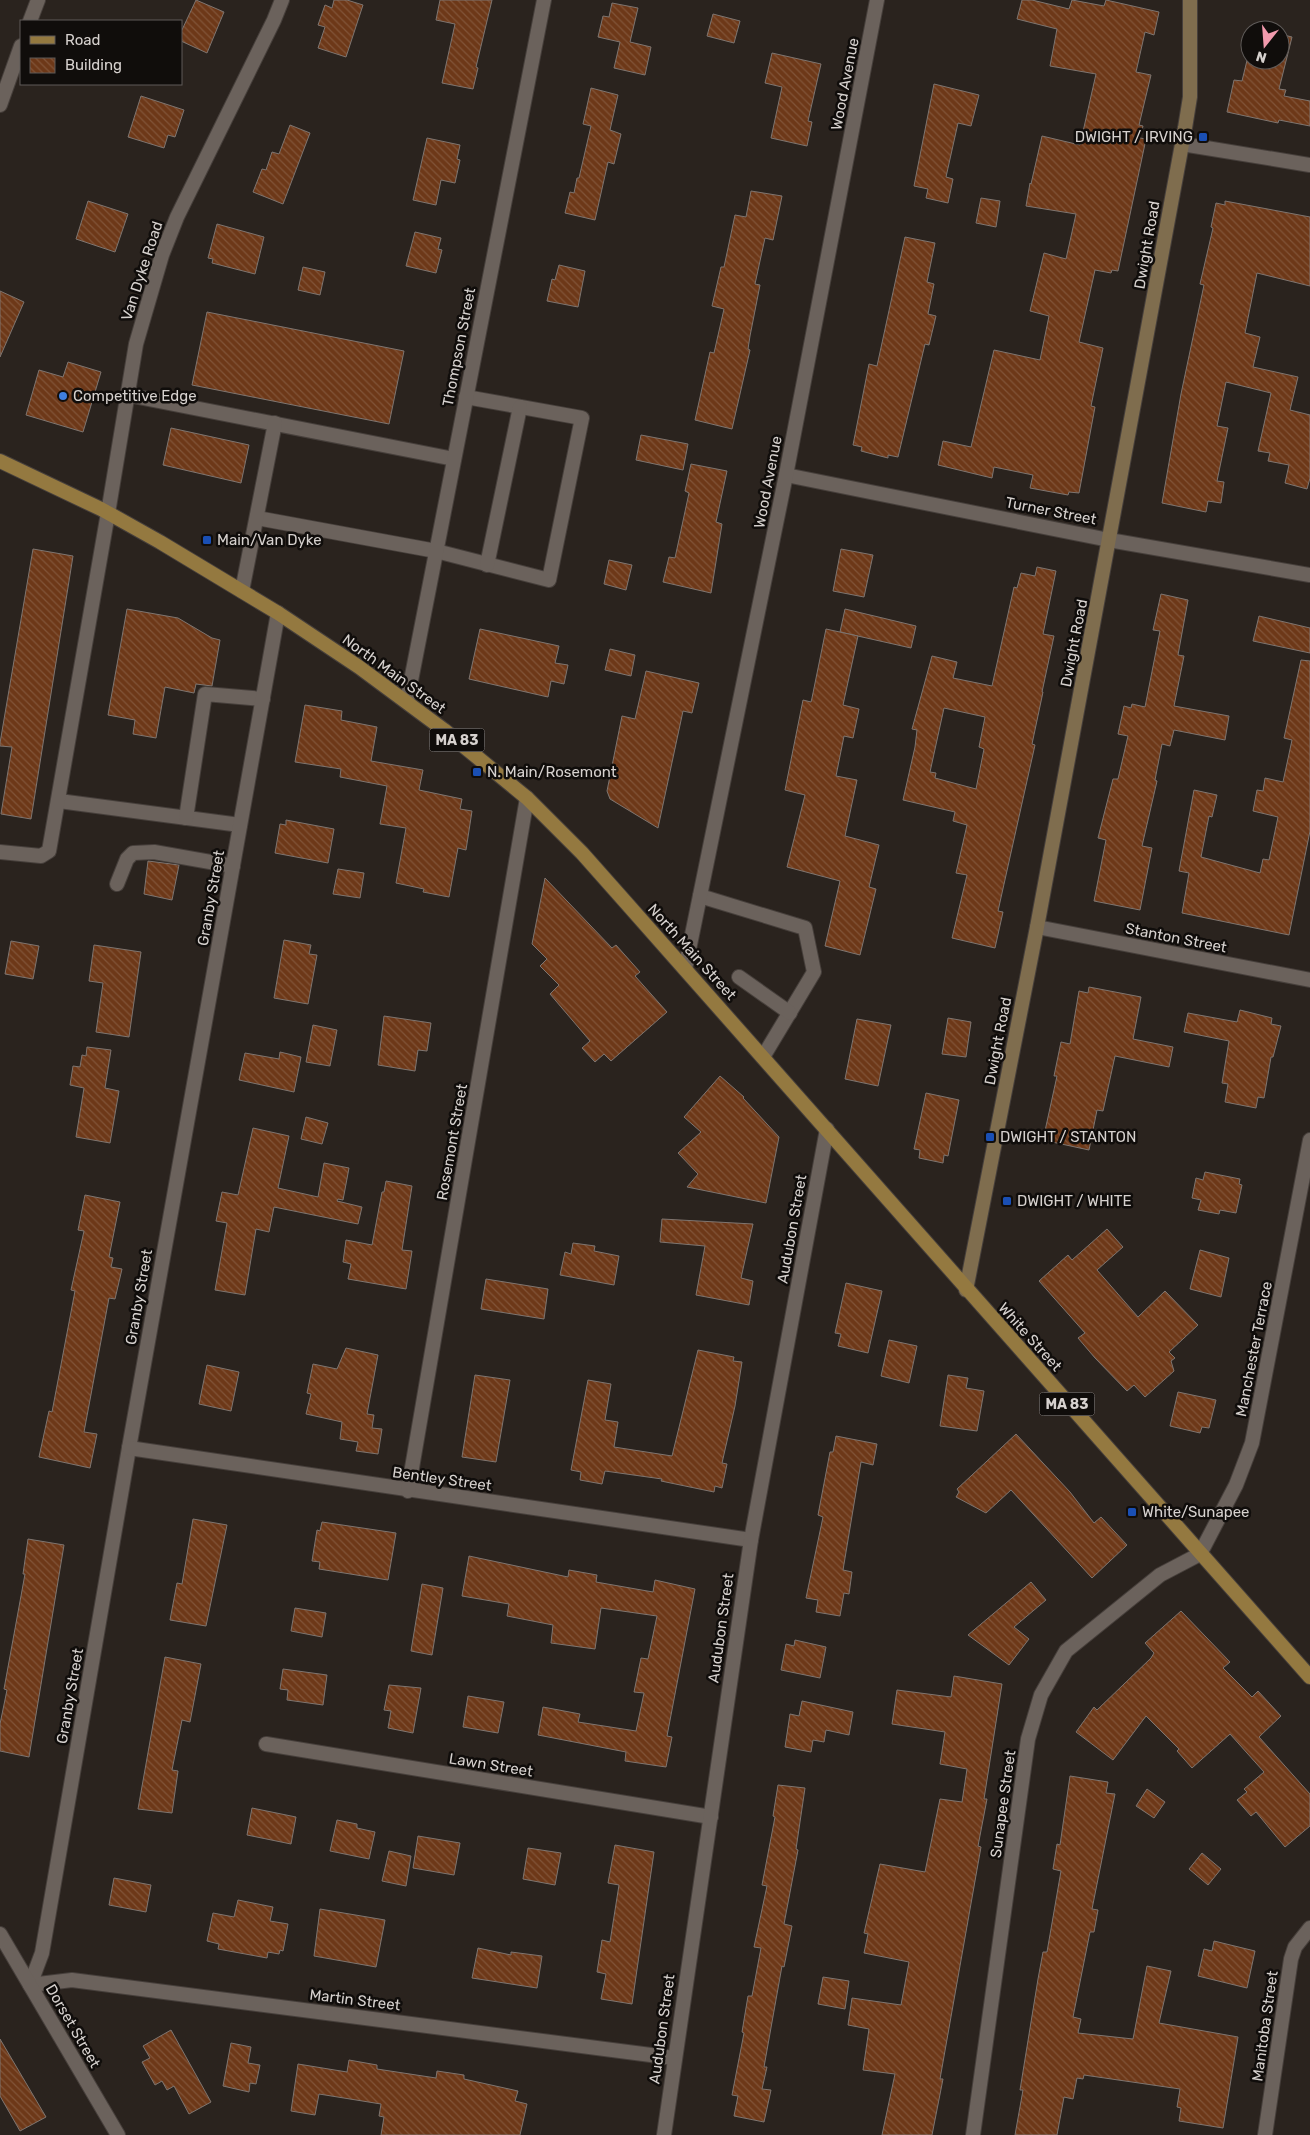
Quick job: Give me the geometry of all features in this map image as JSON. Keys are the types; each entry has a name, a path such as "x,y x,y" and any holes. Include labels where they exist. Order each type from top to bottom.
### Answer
{"main road":[{"name":"Dwight Road","path":"966,1290 1110,540 1182,144 1190,97 1190,0"},
{"name":"North Main Street","path":"0,461 108,513 278,613 407,701 489,765 527,798 582,853 826,1129"},
{"name":"White Street","path":"826,1129 966,1290 1310,1677"}],"street":[{"path":"30,20 38,0"},
{"name":"Van Dyke Road","path":"0,852 35,856 49,851 136,344 171,229 274,20 282,0"},
{"name":"Thompson Street","path":"407,701 544,0"},
{"name":"Wood Avenue","path":"685,969 786,475 877,0"},
{"path":"0,106 20,49"},
{"path":"1182,144 1310,165"},
{"path":"128,395 454,459"},
{"path":"257,518 436,551 549,580 582,418 466,397"},
{"path":"487,565 520,407"},
{"path":"242,591 275,424"},
{"name":"Turner Street","path":"786,475 1110,540 1310,574"},
{"name":"Granby Street","path":"30,1985 42,1953 129,1448 278,613"},
{"path":"186,818 205,694 263,699"},
{"name":"Rosemont Street","path":"408,1491 527,798"},
{"path":"59,801 240,825"},
{"path":"118,884 127,859 132,853 154,852 233,866"},
{"path":"700,896 805,928 814,972 763,1057"},
{"name":"Stanton Street","path":"1037,927 1310,980"},
{"path":"739,977 790,1013"},
{"name":"Audubon Street","path":"664,2135 751,1540 826,1129"},
{"name":"Manchester Terrace","path":"1200,1554 1236,1484 1252,1443 1310,1140"},
{"name":"Bentley Street","path":"129,1448 408,1491 751,1540"},
{"name":"Sunapee Street","path":"973,2135 1028,1739 1038,1700 1066,1651 1160,1575 1200,1554"},
{"name":"Lawn Street","path":"266,1744 710,1817"},
{"name":"Manitoba Street","path":"1265,2135 1291,1958 1295,1947 1310,1928"},
{"name":"Dorset Street","path":"0,1934 118,2135"},
{"name":"Martin Street","path":"30,1985 72,1980 674,2058"}],"building":[{"path":"196,0 224,12 207,53 182,41 182,30"},
{"path":"334,0 347,0 363,5 346,57 318,48 325,27 318,25 325,5 332,8"},
{"path":"440,0 492,0 476,67 478,68 473,89 442,83 455,24 436,20"},
{"path":"1022,0 1032,0 1069,9 1072,0 1104,6 1106,0 1159,12 1154,35 1145,32 1136,72 1151,75 1139,125 1143,126 1140,138 1146,139 1118,271 1112,270 1111,273 1095,270 1079,342 1103,348 1091,406 1095,407 1079,493 1069,492 1068,495 1030,488 1033,475 994,467 992,478 938,465 943,441 971,447 994,350 1040,360 1049,316 1030,311 1044,253 1066,259 1076,214 1026,206 1042,136 1080,145 1096,74 1050,66 1057,29 1017,19"},
{"path":"612,3 638,8 630,42 651,47 645,75 614,68 620,42 598,37 603,16 609,17"},
{"path":"713,14 740,21 734,43 707,36"},
{"path":"772,53 821,64 808,121 812,122 807,146 771,138 782,87 765,83"},
{"path":"1245,70 1284,70 1279,89 1286,90 1284,96 1310,101 1310,126 1279,120 1278,123 1227,112 1234,80 1242,81"},
{"path":"934,84 979,95 971,126 958,123 946,177 953,179 948,203 926,198 928,189 914,186"},
{"path":"591,88 618,95 610,130 621,134 614,164 608,162 595,220 565,213 570,192 574,193 577,178 579,178 591,126 583,124"},
{"path":"141,96 184,110 175,137 168,135 164,148 128,137"},
{"path":"290,125 310,133 283,204 253,192 262,169 266,170 272,152 279,154"},
{"path":"427,138 460,145 457,159 460,160 455,183 441,180 436,205 413,200"},
{"path":"751,191 782,196 773,240 765,238 755,284 760,285 748,349 750,350 732,429 695,420 710,352 714,353 724,309 712,306 721,267 724,267 735,215 746,217"},
{"path":"981,198 1000,201 996,227 976,223"},
{"path":"88,201 128,214 115,252 76,239"},
{"path":"1225,201 1310,217 1310,286 1257,273 1245,333 1260,337 1253,367 1298,377 1290,410 1310,415 1310,478 1307,489 1285,483 1289,465 1268,461 1270,453 1258,451 1271,393 1226,382 1217,426 1228,428 1217,481 1224,482 1221,503 1208,501 1206,512 1162,503 1181,394 1204,285 1200,284 1213,228 1211,227 1216,203 1225,205"},
{"path":"217,224 264,237 255,274 212,263 213,259 208,258"},
{"path":"415,232 441,238 438,249 442,250 436,273 406,266"},
{"path":"905,237 935,243 927,282 934,284 928,314 936,316 929,345 925,344 898,457 888,455 888,458 861,451 862,447 853,445 869,364 877,366"},
{"path":"559,265 585,271 578,307 547,301 552,279 555,280"},
{"path":"303,267 325,272 320,295 298,290"},
{"path":"0,291 24,302 0,357"},
{"path":"207,312 404,351 389,424 192,385"},
{"name":"Competitive Edge","path":"68,362 101,372 83,432 26,415 39,370 63,377"},
{"path":"171,428 249,445 241,483 163,465"},
{"path":"641,435 688,444 683,470 636,460"},
{"path":"691,464 727,471 716,522 722,524 711,593 663,582 669,557 675,558 689,493 685,491"},
{"path":"33,549 73,556 31,819 1,814 12,747 0,746 0,743"},
{"path":"841,549 873,555 864,597 833,591"},
{"path":"609,560 632,565 626,590 604,584"},
{"path":"1037,567 1056,571 1043,634 1054,636 1032,744 1035,745 998,911 1003,912 995,948 952,938 967,875 956,873 967,825 953,821 955,812 903,800 915,747 917,730 912,729 932,656 957,662 953,678 992,686 1014,587 1017,588 1021,573 1035,576","holes":["944,708 985,717 979,747 984,749 976,789 935,778 936,773 930,772"]},
{"path":"1161,594 1188,600 1178,655 1184,656 1174,706 1229,716 1225,740 1174,730 1170,746 1162,744 1155,780 1157,781 1142,846 1152,848 1140,910 1094,901 1106,840 1098,838 1113,779 1118,779 1128,736 1118,734 1124,706 1131,708 1132,704 1145,707 1160,631 1153,630"},
{"path":"127,609 178,618 212,638 220,640 212,686 196,684 194,693 165,687 156,738 133,734 135,720 108,715"},
{"path":"845,609 916,626 911,648 840,632"},
{"path":"1259,616 1310,628 1310,653 1253,641"},
{"path":"480,629 559,646 555,663 568,665 564,684 551,681 548,697 469,679"},
{"path":"826,629 858,636 843,705 859,709 853,738 844,736 836,776 857,780 845,836 879,845 869,887 876,889 860,955 825,946 840,881 787,867 805,795 785,790 803,700 811,702"},
{"path":"610,649 635,655 631,676 605,670"},
{"path":"1301,660 1310,661 1310,831 1289,935 1182,913 1189,873 1179,871 1194,790 1217,795 1212,817 1209,816 1201,857 1260,873 1263,859 1269,860 1278,817 1253,811 1257,790 1263,791 1265,778 1283,782 1292,740 1284,738"},
{"path":"646,671 699,683 692,713 683,711 658,828 610,799 607,791 622,716 635,719"},
{"path":"305,705 342,711 341,720 377,727 371,761 423,770 419,790 462,799 460,809 472,811 466,850 458,848 449,897 423,892 424,889 396,883 406,828 380,824 387,786 340,777 341,769 295,762"},
{"path":"286,820 334,829 328,863 275,853 280,824 286,825"},
{"path":"148,861 179,865 172,900 144,894"},
{"path":"338,869 364,873 360,898 333,894"},
{"path":"545,878 612,948 616,945 640,972 635,976 667,1012 611,1061 604,1054 595,1062 582,1048 590,1041 550,994 559,985 540,966 547,959 532,944"},
{"path":"284,940 311,945 309,954 317,955 308,1004 274,998"},
{"path":"11,941 39,946 33,979 5,974"},
{"path":"94,945 141,952 129,1037 96,1032 103,983 89,981"},
{"path":"1089,987 1141,997 1133,1039 1173,1047 1169,1067 1115,1056 1103,1111 1097,1110 1089,1150 1043,1140 1057,1076 1054,1076 1061,1042 1070,1044 1079,991 1088,993"},
{"path":"1240,1010 1272,1018 1271,1024 1281,1026 1273,1057 1271,1057 1264,1098 1258,1097 1256,1108 1225,1102 1228,1084 1222,1083 1229,1041 1184,1032 1188,1013 1237,1022"},
{"path":"384,1016 431,1023 427,1051 418,1050 415,1071 378,1065"},
{"path":"948,1018 971,1022 966,1057 942,1054"},
{"path":"857,1019 891,1025 878,1086 845,1079"},
{"path":"313,1025 337,1030 330,1066 306,1062"},
{"path":"87,1047 111,1050 105,1088 119,1091 110,1143 76,1137 84,1088 70,1085 73,1066 80,1067 82,1055 86,1056"},
{"path":"280,1052 301,1057 294,1092 239,1080 245,1053 279,1059"},
{"path":"720,1076 744,1097 779,1137 766,1203 687,1187 698,1174 678,1153 701,1132 684,1117"},
{"path":"926,1093 959,1100 948,1156 944,1155 943,1163 919,1158 920,1150 914,1149"},
{"path":"306,1117 328,1123 322,1144 301,1139"},
{"path":"253,1128 289,1136 278,1188 318,1197 324,1163 349,1168 343,1200 338,1199 337,1201 362,1207 358,1224 274,1207 269,1232 256,1229 245,1295 215,1290 227,1223 216,1221 222,1192 238,1195"},
{"path":"1205,1172 1240,1179 1239,1184 1242,1185 1236,1213 1220,1210 1219,1214 1198,1210 1201,1200 1192,1198 1196,1178 1203,1180"},
{"path":"386,1181 412,1186 402,1250 412,1251 406,1289 348,1279 351,1264 343,1262 346,1240 372,1245 382,1192 384,1192"},
{"path":"85,1195 120,1202 109,1257 113,1258 111,1267 122,1269 115,1299 109,1298 84,1432 97,1434 90,1468 39,1457 49,1411 52,1412 75,1291 71,1290 84,1231 78,1230"},
{"path":"662,1219 753,1224 741,1278 753,1281 749,1305 696,1295 705,1246 660,1242"},
{"path":"1107,1229 1123,1247 1097,1270 1138,1317 1165,1291 1198,1325 1169,1352 1175,1358 1171,1361 1174,1371 1145,1397 1134,1385 1127,1391 1095,1358 1078,1338 1085,1333 1039,1281 1068,1255 1072,1260"},
{"path":"573,1243 595,1246 594,1251 619,1256 614,1285 560,1275 565,1252 571,1254"},
{"path":"1200,1250 1229,1258 1221,1297 1190,1289"},
{"path":"486,1279 548,1289 544,1319 481,1309"},
{"path":"846,1283 882,1291 868,1353 838,1346 841,1334 835,1333"},
{"path":"889,1340 917,1346 909,1383 881,1376"},
{"path":"346,1348 378,1355 367,1414 374,1415 372,1428 382,1429 378,1454 356,1451 358,1442 340,1439 342,1422 306,1414 311,1394 307,1393 313,1364 337,1369"},
{"path":"698,1350 734,1357 733,1361 742,1362 735,1406 722,1463 727,1464 722,1488 715,1486 714,1492 661,1481 662,1479 605,1471 602,1484 580,1480 581,1472 571,1470 588,1380 611,1384 605,1420 618,1422 614,1447 672,1456"},
{"path":"207,1365 239,1372 231,1411 199,1404"},
{"path":"475,1375 510,1380 496,1462 462,1457"},
{"path":"948,1375 968,1378 966,1388 984,1391 977,1431 940,1426"},
{"path":"1178,1392 1216,1400 1209,1428 1202,1427 1200,1433 1170,1426"},
{"path":"1016,1434 1070,1492 1094,1523 1101,1517 1127,1545 1092,1578 1011,1490 986,1513 956,1497 959,1492 957,1489"},
{"path":"836,1436 877,1444 873,1465 861,1462 843,1570 852,1572 849,1594 844,1593 840,1616 816,1612 818,1600 806,1598 823,1517 818,1515 830,1452 833,1452"},
{"path":"193,1519 227,1525 206,1626 170,1620 177,1583 182,1584"},
{"path":"322,1522 396,1533 388,1580 319,1569 320,1562 312,1561 317,1530 320,1531"},
{"path":"28,1539 64,1545 29,1757 0,1751 0,1724 7,1690 4,1689 25,1574 23,1574"},
{"path":"469,1556 568,1577 569,1570 597,1575 596,1582 653,1592 655,1580 695,1589 667,1736 672,1737 666,1767 625,1761 626,1752 538,1735 543,1707 580,1714 578,1722 636,1731 644,1693 634,1692 641,1658 648,1659 657,1616 601,1608 595,1649 551,1643 553,1625 507,1616 509,1604 462,1596"},
{"path":"1031,1582 1046,1600 1014,1627 1029,1639 1009,1665 968,1635"},
{"path":"422,1584 443,1588 432,1655 411,1651"},
{"path":"295,1608 326,1613 322,1637 291,1631"},
{"path":"1181,1611 1230,1662 1223,1668 1252,1697 1258,1691 1281,1716 1259,1737 1310,1794 1310,1826 1285,1847 1256,1812 1251,1816 1237,1800 1247,1792 1244,1789 1264,1772 1230,1734 1192,1768 1177,1751 1179,1749 1146,1716 1113,1760 1076,1732 1094,1707 1097,1710 1151,1658 1154,1653 1145,1643"},
{"path":"795,1640 826,1647 820,1678 781,1670 786,1644 794,1646"},
{"path":"165,1657 201,1664 190,1722 182,1720 172,1770 178,1771 172,1813 138,1809"},
{"path":"283,1669 327,1675 323,1705 287,1700 288,1690 280,1689"},
{"path":"954,1676 1002,1684 984,1799 987,1799 978,1846 981,1847 940,2079 943,2079 932,2135 882,2135 895,2074 863,2070 869,2029 848,2025 852,1998 901,2005 909,1962 864,1953 868,1934 864,1933 880,1864 925,1872 940,1799 962,1802 967,1769 940,1764 945,1732 892,1724 897,1690 951,1697"},
{"path":"389,1685 421,1688 413,1733 388,1728 391,1711 384,1710"},
{"path":"468,1696 504,1702 498,1733 463,1727"},
{"path":"802,1701 853,1712 849,1735 826,1730 824,1742 813,1740 811,1752 785,1747 790,1714 799,1716"},
{"path":"1070,1776 1108,1782 1106,1793 1115,1794 1092,1909 1098,1910 1094,1932 1090,1932 1073,2017 1081,2019 1078,2033 1133,2039 1147,1966 1171,1971 1159,2023 1238,2037 1223,2128 1179,2121 1181,2108 1177,2107 1180,2089 1084,2075 1083,2079 1077,2078 1073,2099 1064,2097 1057,2135 1015,2135 1023,2090 1020,2090 1038,1979 1043,1952 1047,1952 1061,1871 1053,1869 1057,1844 1060,1845"},
{"path":"778,1785 805,1788 796,1849 798,1850 784,1924 792,1926 784,1967 782,1966 764,2067 767,2067 762,2089 771,2090 764,2122 734,2116 738,2096 732,2095 744,2033 742,2032 748,1996 752,1996 761,1948 754,1947 767,1886 762,1885 775,1817 773,1816"},
{"path":"1147,1789 1165,1802 1154,1818 1136,1806"},
{"path":"252,1808 296,1817 291,1844 247,1835"},
{"path":"337,1820 357,1824 357,1828 375,1832 369,1859 330,1851"},
{"path":"418,1836 460,1843 454,1875 413,1868"},
{"path":"615,1845 654,1852 632,2004 601,1999 606,1974 597,1972 602,1940 610,1942 619,1885 608,1883"},
{"path":"528,1848 561,1853 555,1885 523,1879"},
{"path":"389,1851 411,1856 406,1886 382,1881"},
{"path":"1202,1853 1221,1869 1208,1885 1189,1869"},
{"path":"114,1878 151,1885 146,1912 109,1905"},
{"path":"238,1900 273,1907 270,1921 288,1924 283,1951 280,1950 279,1954 268,1952 267,1958 218,1949 219,1944 207,1941 213,1913 234,1917"},
{"path":"320,1909 385,1920 376,1967 314,1956"},
{"path":"1214,1941 1255,1951 1247,1988 1198,1976 1204,1949 1212,1951"},
{"path":"478,1948 511,1955 511,1952 542,1956 537,1988 472,1978"},
{"path":"823,1977 849,1981 845,2009 818,2004"},
{"path":"171,2030 211,2102 189,2114 174,2086 167,2090 162,2081 155,2085 142,2062 150,2058 143,2046"},
{"path":"0,2039 46,2117 20,2131 0,2096"},
{"path":"231,2043 251,2047 248,2063 260,2065 256,2084 250,2083 249,2092 223,2086"},
{"path":"349,2060 377,2065 377,2069 436,2078 437,2071 464,2075 464,2079 518,2091 515,2101 527,2104 520,2135 381,2135 384,2117 379,2116 381,2104 319,2094 315,2115 291,2111 298,2064 347,2072"}],"place":[{"name":"DWIGHT / IRVING","path":"1203,137"},
{"name":"Competitive Edge","path":"63,396"},
{"name":"Main/Van Dyke","path":"207,540"},
{"name":"N. Main/Rosemont","path":"477,772"},
{"name":"DWIGHT / STANTON","path":"990,1137"},
{"name":"DWIGHT / WHITE","path":"1007,1201"},
{"name":"White/Sunapee","path":"1132,1512"}]}
